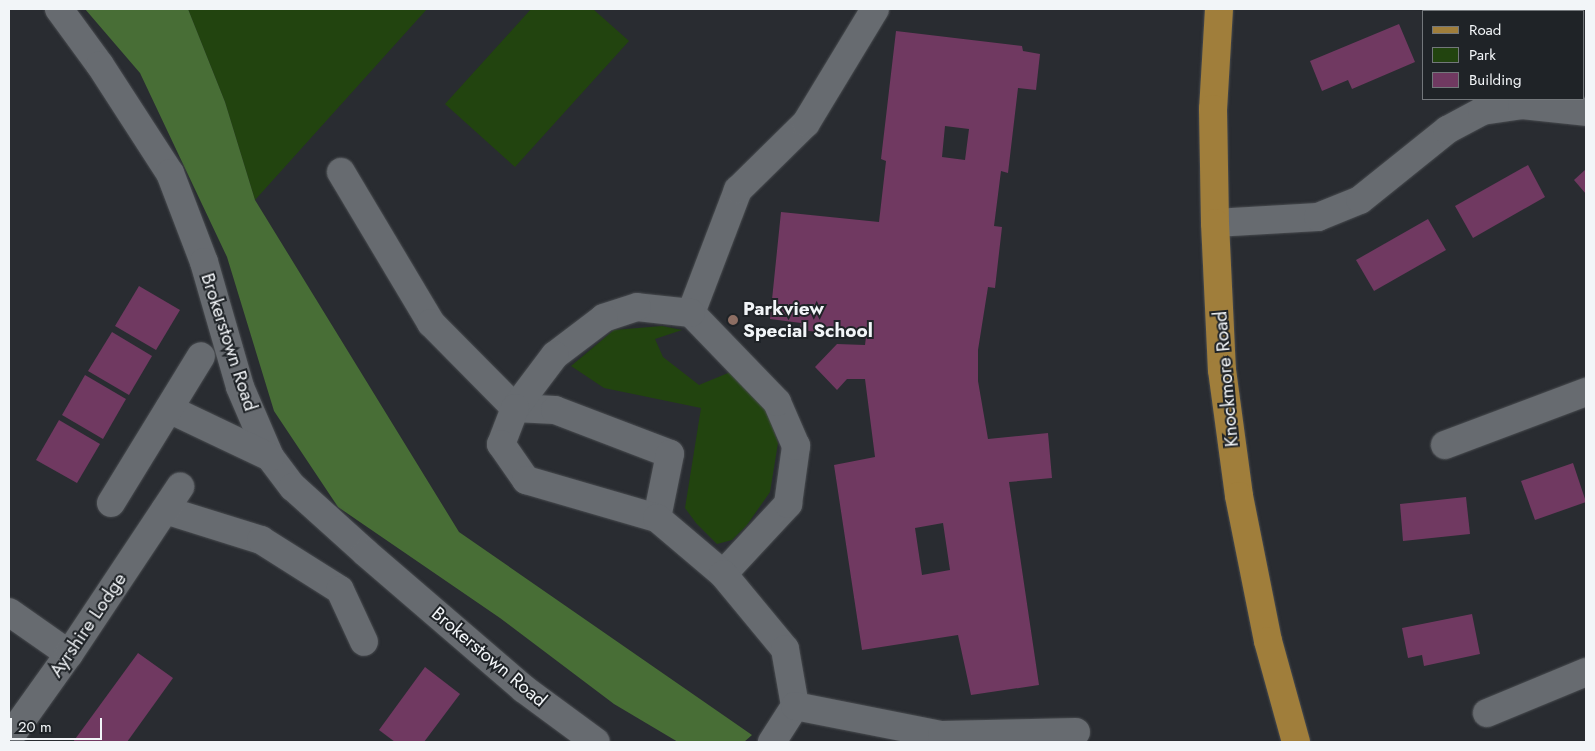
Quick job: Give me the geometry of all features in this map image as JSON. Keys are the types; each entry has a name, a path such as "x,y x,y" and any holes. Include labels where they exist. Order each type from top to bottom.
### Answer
{"main road":[{"name":"Knockmore Road","path":"1219,9 1212,109 1222,370 1239,496 1268,641 1296,742"}],"street":[{"name":"Brokerstown Road","path":"59,9 100,65 170,173 204,262 240,387 270,457 293,487 366,553 524,689 596,742"},
{"path":"691,313 738,190 806,122 875,9"},
{"path":"1215,223 1318,217 1360,200 1447,130 1482,111 1522,105 1586,112"},
{"path":"341,172 432,323 515,408 555,410 670,454 657,518"},
{"path":"723,574 788,504 796,446 777,402 691,313 636,307 604,318 555,355 515,408 501,444 526,480 657,518 723,574 785,649 795,706 772,742"},
{"path":"111,503 201,356"},
{"path":"1445,445 1586,392"},
{"path":"169,409 270,457"},
{"name":"Ayrshire Lodge","path":"9,738 69,654 180,487"},
{"path":"165,510 262,540 340,590 364,642"},
{"path":"9,612 69,654"},
{"path":"1487,713 1586,672"},
{"path":"795,706 942,735 1076,732"}],"green space":[{"path":"85,9 188,9 225,102 255,200 459,532 752,735 744,742 678,742 614,704 500,618 338,507 274,411 227,257 140,73"},
{"path":"188,9 427,9 255,200 225,102"},
{"path":"531,9 593,9 629,41 515,167 445,104"},
{"path":"662,326 682,330 655,339 663,357 699,385 733,371 765,405 778,443 770,492 747,525 732,540 717,544 696,523 685,508 701,408 604,388 571,366 614,330"}],"building":[{"path":"1534,9 1579,9 1579,10"},
{"path":"1399,24 1415,62 1352,89 1348,80 1322,91 1310,61"},
{"path":"896,31 1022,46 1023,51 1040,54 1036,90 1018,88 1008,173 1001,171 994,226 1002,227 995,288 988,287 978,350 978,381 988,439 1048,433 1052,478 1009,482 1039,685 971,695 958,635 862,650 834,465 875,457 865,379 847,379 837,390 815,367 837,344 865,345 866,337 800,330 801,323 770,319 781,212 879,222 886,161 881,159","holes":["945,126 969,129 965,160 942,157","943,523 950,570 922,575 915,528"]},
{"path":"1528,165 1545,197 1473,238 1455,206"},
{"path":"1586,169 1586,194 1574,180"},
{"path":"1428,219 1446,250 1374,291 1356,260"},
{"path":"139,286 180,310 156,350 115,326"},
{"path":"112,332 152,356 129,395 88,371"},
{"path":"85,375 126,399 103,439 62,415"},
{"path":"59,420 100,444 77,483 36,460"},
{"path":"1573,463 1586,502 1535,520 1521,481"},
{"path":"1466,497 1470,534 1403,541 1400,504"},
{"path":"1472,614 1480,654 1424,666 1422,655 1408,658 1402,628"},
{"path":"138,653 173,678 127,742 73,742"},
{"path":"425,667 460,694 424,742 395,742 379,730"}],"place":[{"name":"Parkview Special School","path":"733,320"}]}
